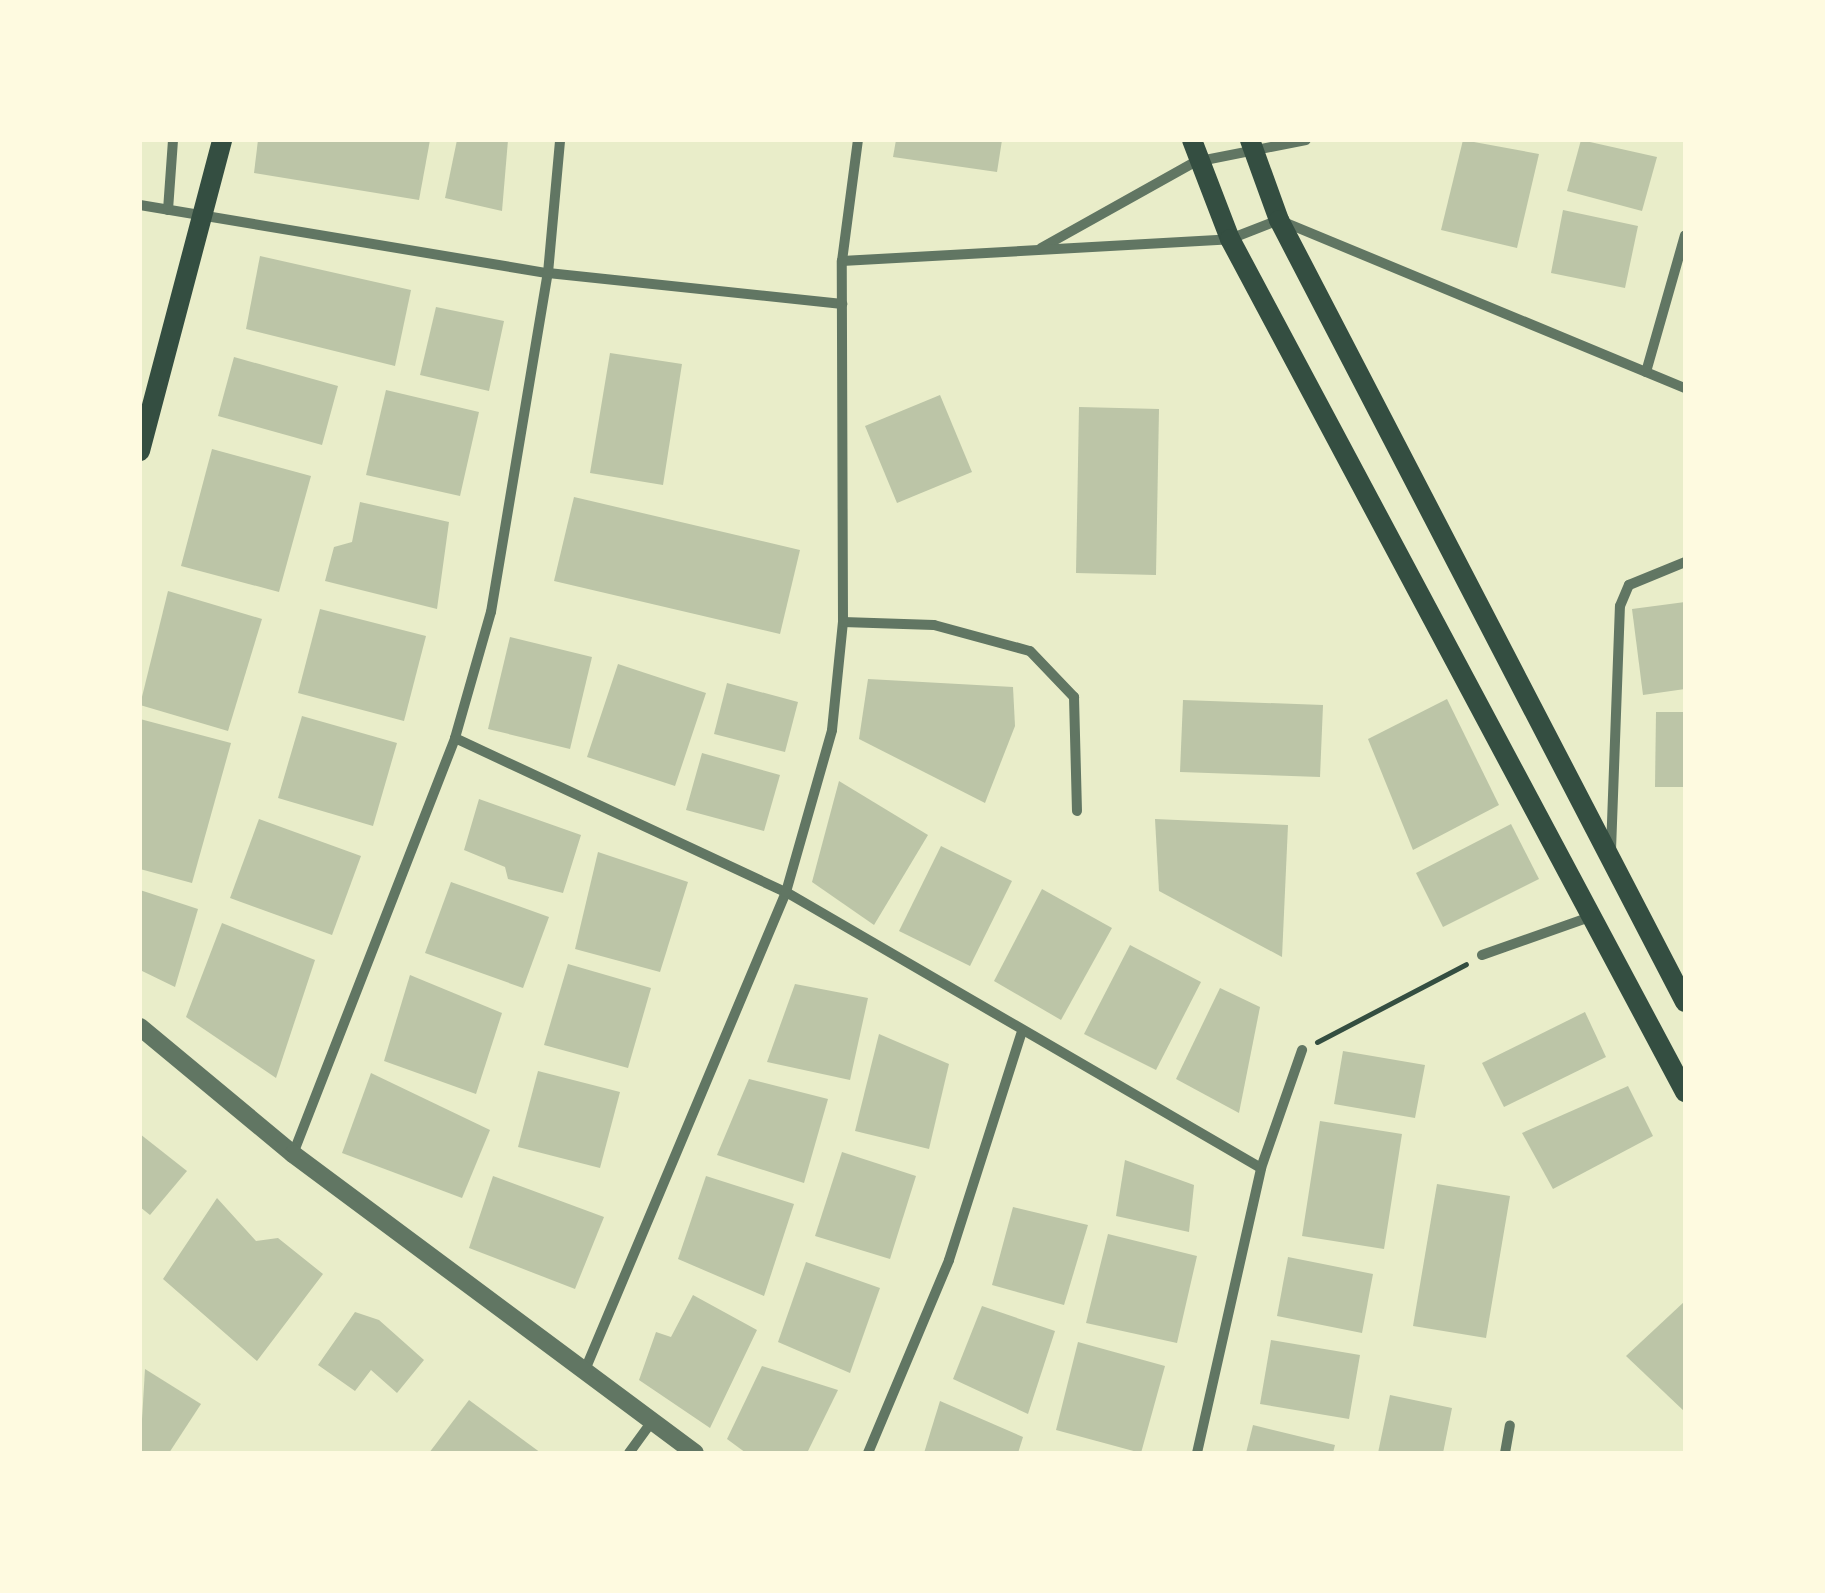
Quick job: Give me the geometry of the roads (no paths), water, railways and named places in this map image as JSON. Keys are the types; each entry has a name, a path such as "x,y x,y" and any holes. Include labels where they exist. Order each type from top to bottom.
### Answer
{"main road":[{"path":"140,451 222,140"},
{"path":"1192,140 1195,162 1230,239 1685,1092"},
{"path":"1251,143 1280,220 1612,852 1685,1002"}],"street":[{"path":"168,210 173,140"},
{"path":"293,1154 455,738 491,612 548,273 560,140"},
{"path":"585,1370 786,892 832,730 843,622 842,261 858,140"},
{"path":"1036,251 1195,162 1251,143 1306,140"},
{"path":"140,205 548,273 842,304"},
{"path":"842,261 1230,239 1280,220 1685,388"},
{"path":"1646,372 1685,234"},
{"path":"1612,852 1620,606 1629,585 1685,562"},
{"path":"843,622 934,625 1030,651 1074,697 1077,812"},
{"path":"455,738 786,892 1021,1034 1261,1168"},
{"path":"1482,955 1591,916"},
{"path":"140,1028 293,1154 695,1453"},
{"path":"868,1453 950,1260 1021,1034"},
{"path":"1198,1453 1261,1168 1302,1050"},
{"path":"629,1453 653,1420"},
{"path":"1505,1453 1510,1425"}]}
